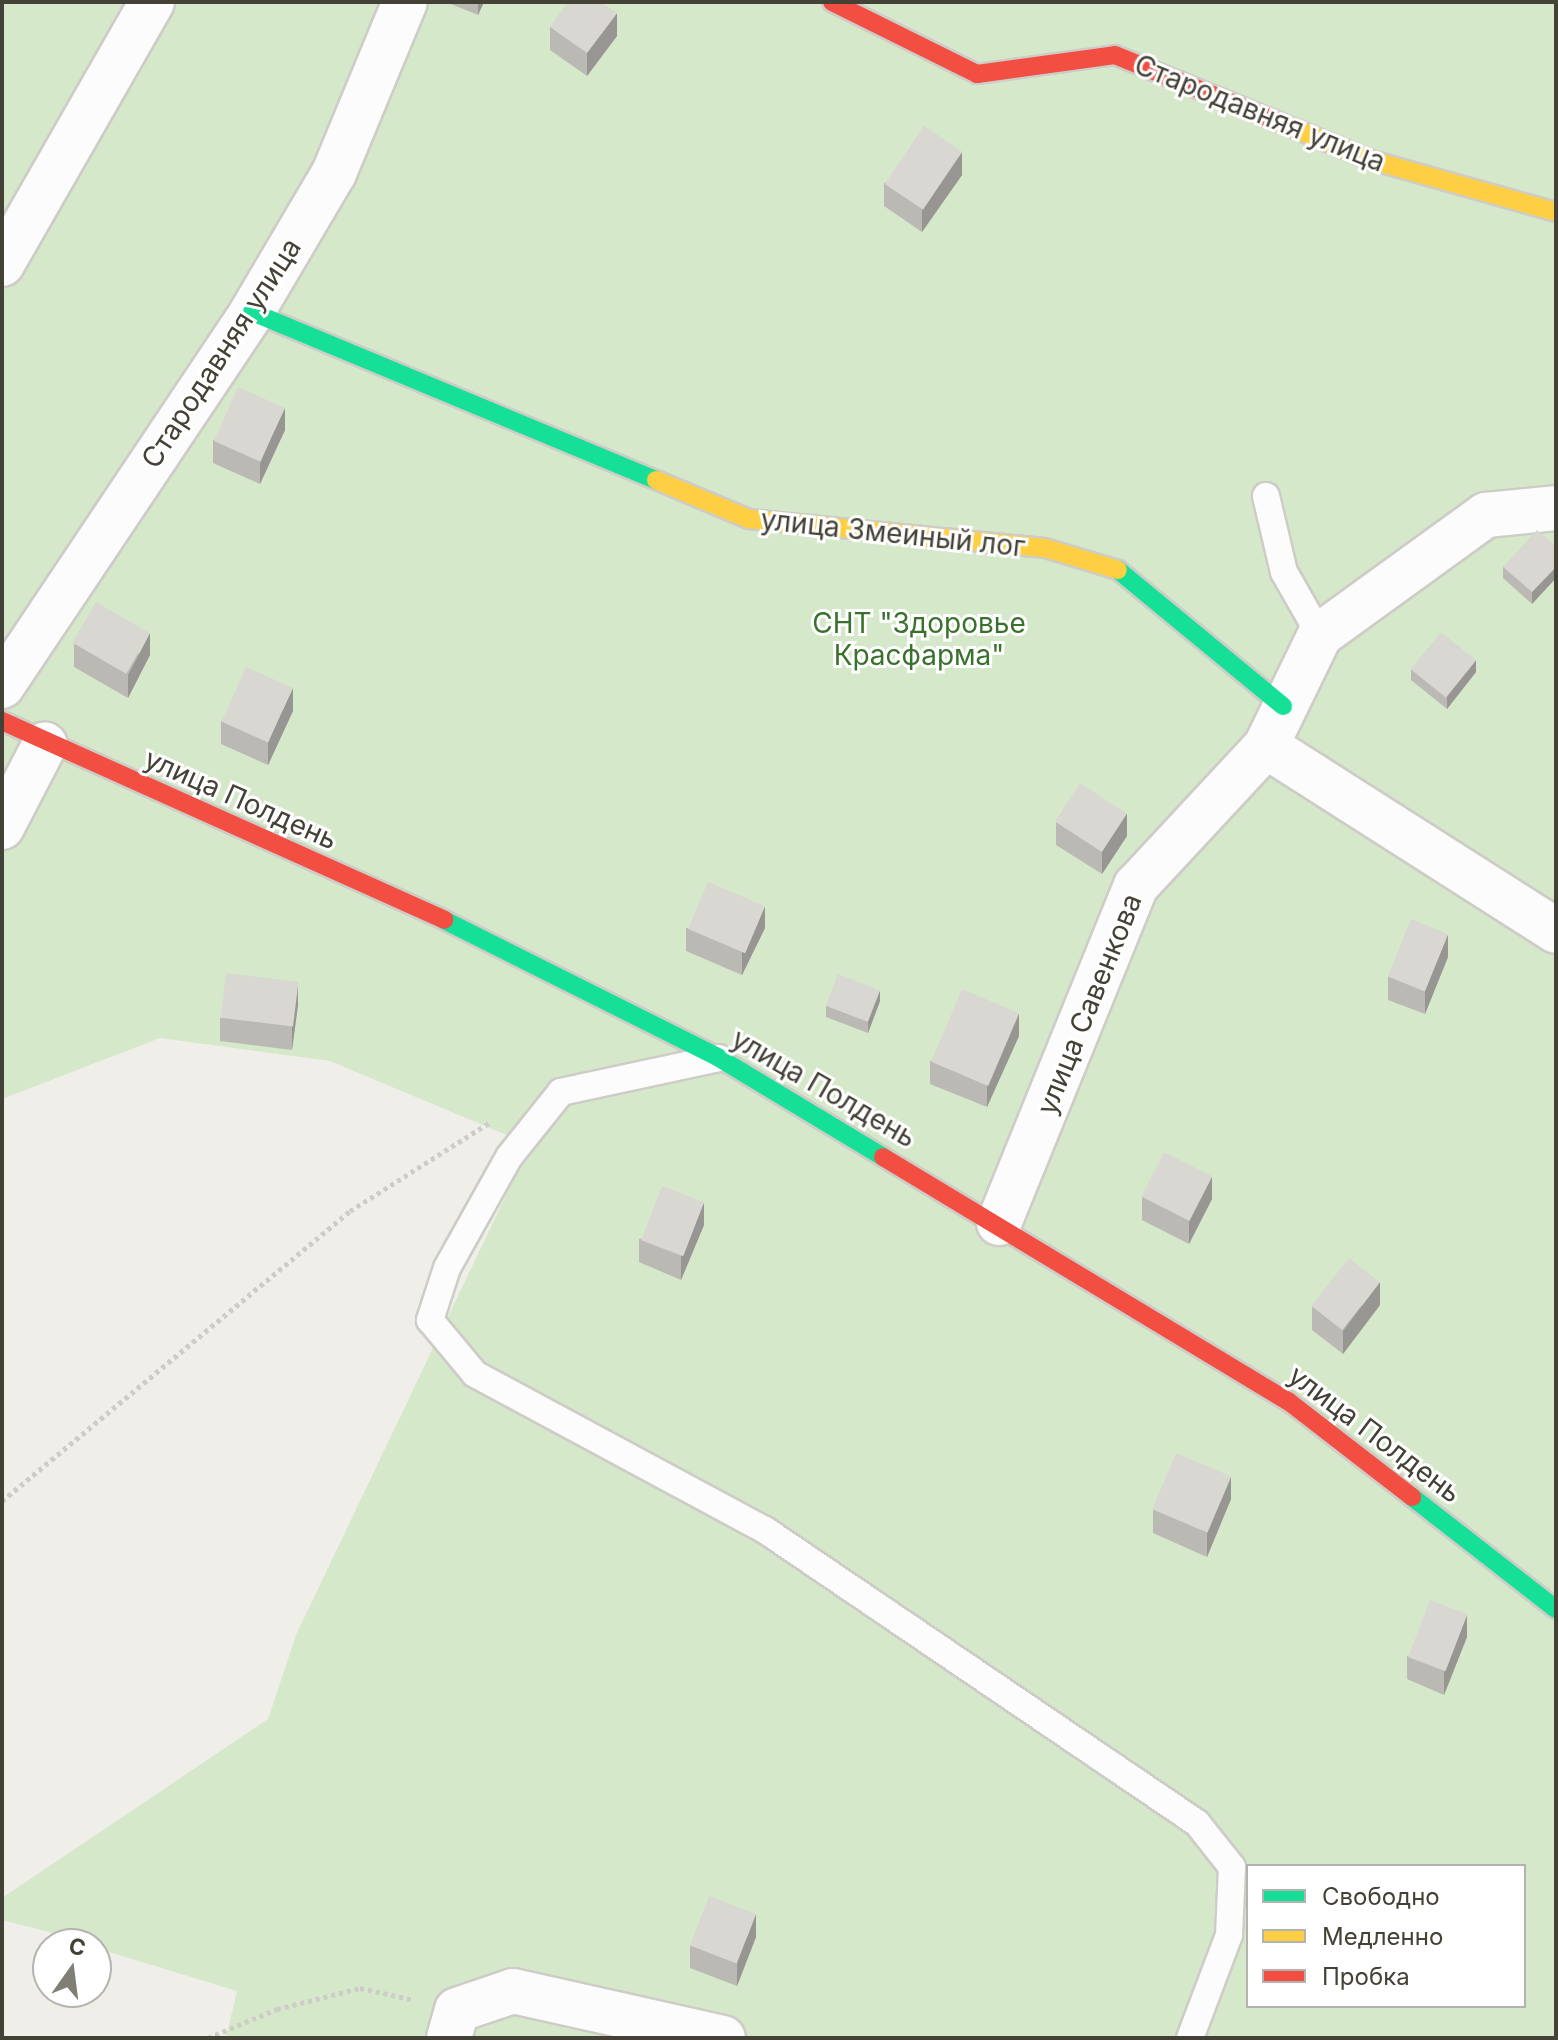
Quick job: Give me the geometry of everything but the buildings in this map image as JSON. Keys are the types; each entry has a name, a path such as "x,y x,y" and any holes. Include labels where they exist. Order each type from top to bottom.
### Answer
{"street":[{"path":"2,264 152,2"},
{"name":"Стародавняя улица","path":"2,686 252,312 334,173 405,2"},
{"name":"Стародавняя улица","path":"832,2 977,74 1115,55 1371,160 1556,212"},
{"name":"улица Змеиный лог","path":"252,312 749,519 1045,548 1120,571 1283,706"},
{"name":"улица Савенкова","path":"999,1223 1136,886 1266,746 1320,635 1486,515 1556,508"},
{"name":"улица Полдень","path":"2,721 45,744 421,908 719,1058 999,1223 1288,1401 1556,1609"},
{"path":"2,827 45,744"},
{"path":"1266,746 1556,931"},
{"path":"453,2024 513,1991 723,2038"}],"lane":[{"path":"1266,496 1284,572 1320,635"},
{"path":"719,1058 561,1092 509,1157 447,1268 430,1320 475,1374 765,1530 1197,1823 1232,1867 1229,1935 1190,2038"}],"path":[{"path":"2,1501 350,1211 476,1128 561,1092"},
{"path":"208,2038 277,2009 360,1988 453,2024"}],"green space":[{"name":"СНТ \"Здоровье Красфарма\"","path":"2,2 1556,2 1556,2038 226,2038 237,1991 112,1953 112,1928 33,1928 2,1920 2,1898 268,1719 296,1635 530,1145 330,1061 160,1038 2,1099"}],"traffic: fast":[{"path":"252,312 656,480"},
{"path":"1118,570 1283,706"},
{"path":"444,920 719,1058 883,1157"},
{"path":"1412,1497 1556,1609"}],"traffic: slow":[{"path":"1276,121 1371,160 1556,212"},
{"path":"656,480 749,519 1045,548 1118,570"}],"traffic: jam":[{"path":"832,2 977,74 1115,55 1276,121"},
{"path":"2,721 444,920"},
{"path":"883,1157 1288,1401 1412,1497"}]}
